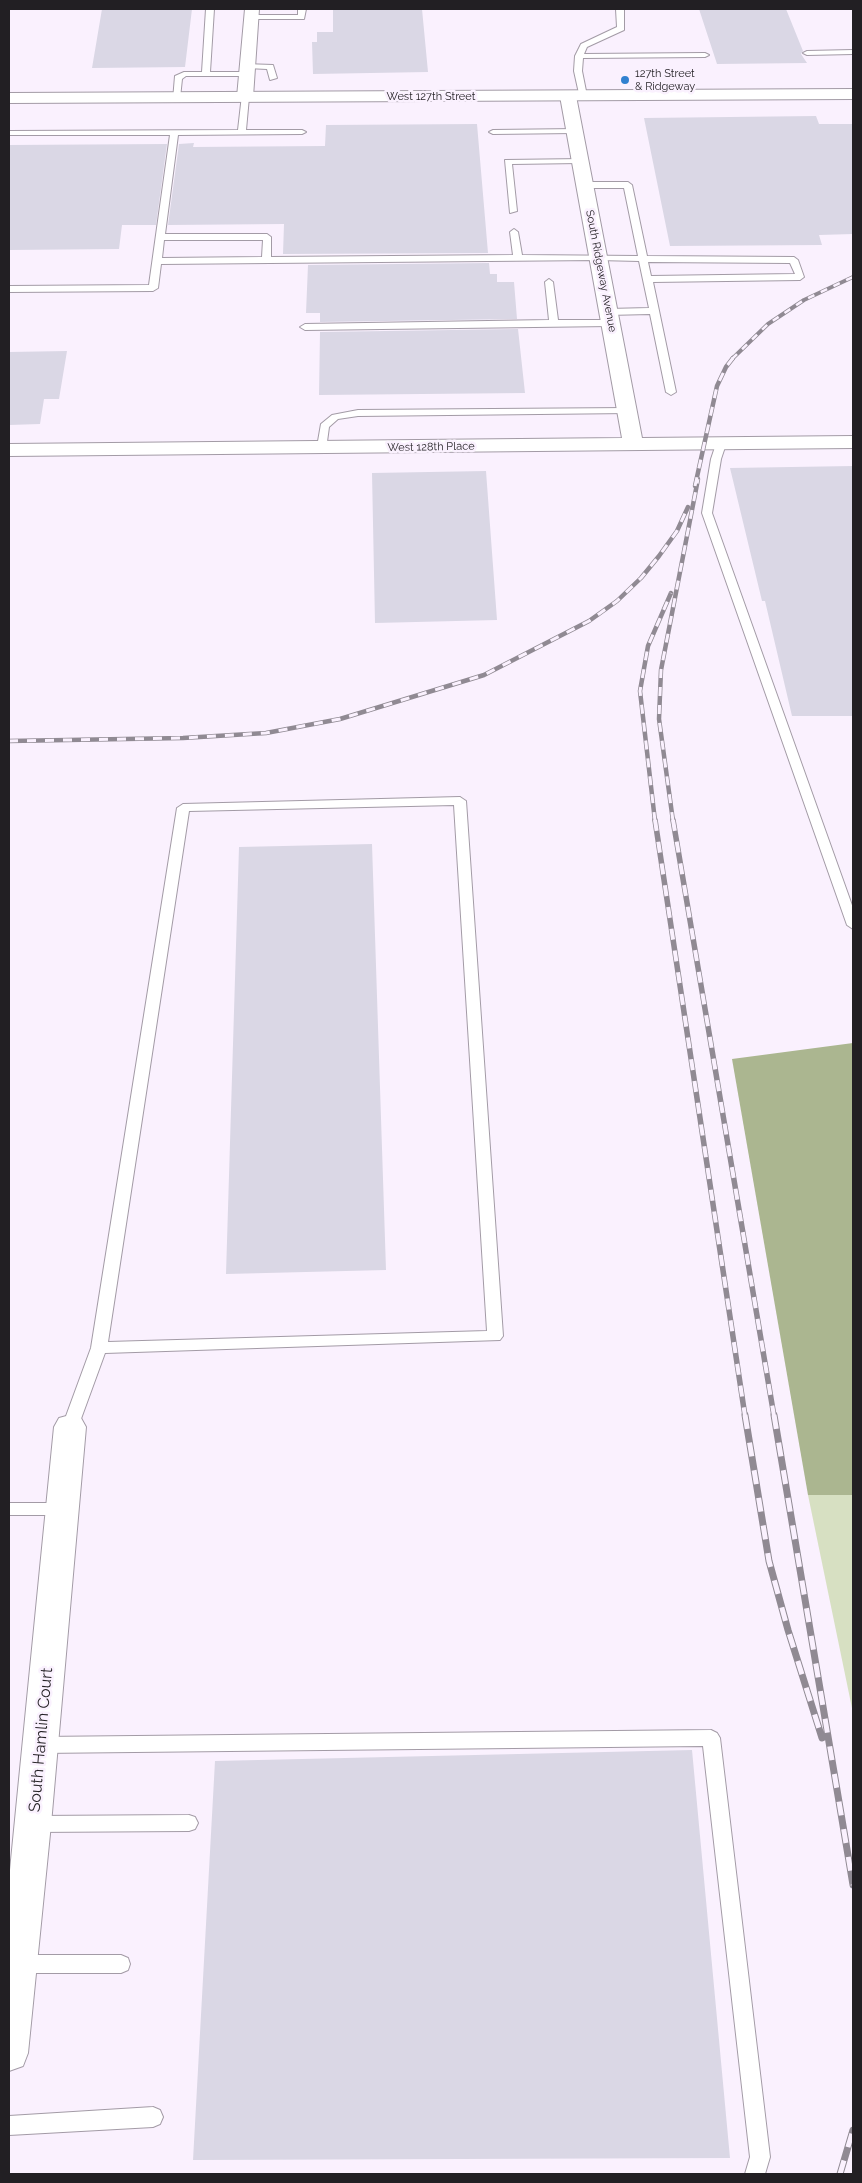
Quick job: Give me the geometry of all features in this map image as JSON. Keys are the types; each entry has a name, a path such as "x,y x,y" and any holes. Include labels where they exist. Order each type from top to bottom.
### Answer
{"street":[{"path":"245,97 252,13"},
{"name":"West 127th Street","path":"9,98 853,94"},
{"name":"South Ridgeway Avenue","path":"575,96 574,131 633,445"},
{"name":"West 128th Place","path":"9,450 853,442"},
{"name":"South Hamlin Court","path":"9,2054 33,1824 70,1427"}],"lane":[{"path":"206,74 210,9"},
{"path":"252,13 301,17 302,9"},
{"path":"575,96 579,56 584,46 621,28 620,9"},
{"path":"807,52 853,52"},
{"path":"579,56 705,55"},
{"path":"176,98 178,78 184,74 206,74 270,67 273,78"},
{"path":"242,132 245,97"},
{"path":"493,132 574,131"},
{"path":"9,290 153,288 174,132"},
{"path":"9,133 302,132"},
{"path":"513,211 508,162 580,161"},
{"path":"584,185 628,185 671,392"},
{"path":"514,232 518,258"},
{"path":"160,237 267,237 266,260"},
{"path":"157,261 598,257 794,260 800,277 648,279"},
{"path":"549,282 554,323"},
{"path":"305,326 554,323 609,318 654,311"},
{"path":"322,448 324,426 335,417 358,413 627,411"},
{"path":"721,444 716,459 707,513 853,925"},
{"path":"70,1427 99,1348 183,808 460,801 495,1336 99,1348"},
{"path":"9,1509 62,1509"},
{"path":"40,1745 711,1738 760,2158 755,2174"},
{"path":"33,1824 189,1823"},
{"path":"18,1964 121,1964"},
{"path":"9,2126 153,2117"}],"green space":[{"path":"853,1043 853,1495 808,1495 732,1059"},
{"path":"808,1495 853,1495 853,1713"}],"building":[{"path":"102,9 192,9 185,67 92,68"},
{"path":"333,9 422,9 428,72 313,74 312,42 317,42 317,32 333,32"},
{"path":"699,9 786,9 803,51 801,54 807,63 717,64"},
{"path":"816,116 819,124 853,124 853,234 819,235 822,245 670,246 644,118"},
{"path":"477,124 488,253 283,254 284,224 168,225 179,144 194,143 193,147 325,146 326,125"},
{"path":"167,144 156,225 122,225 119,249 9,250 9,145"},
{"path":"489,263 490,274 497,274 497,282 514,282 517,319 320,322 320,313 306,313 308,265"},
{"path":"518,329 525,393 319,395 320,332"},
{"path":"67,351 59,399 44,399 40,424 9,425 9,352"},
{"path":"853,466 853,716 792,716 765,601 762,601 730,468"},
{"path":"486,471 497,620 375,623 372,473"},
{"path":"372,844 386,1270 226,1274 239,847"},
{"path":"692,1750 730,2158 193,2160 215,1761"}],"railway":[{"path":"733,358 768,324 804,300 853,277"},
{"path":"695,486 717,386 726,367 733,358"},
{"path":"673,821 659,719 661,670 698,479"},
{"path":"9,741 183,738 266,733 340,719 484,675 589,621 617,601 641,578 659,556 677,531 688,507"},
{"path":"655,821 640,691 648,646 671,593"},
{"path":"655,820 745,1416"},
{"path":"673,820 774,1416"},
{"path":"745,1415 769,1561 788,1630 822,1738"},
{"path":"774,1415 853,1885"},
{"path":"840,2174 853,2130"}],"place":[{"name":"127th Street & Ridgeway","path":"625,80"}]}
